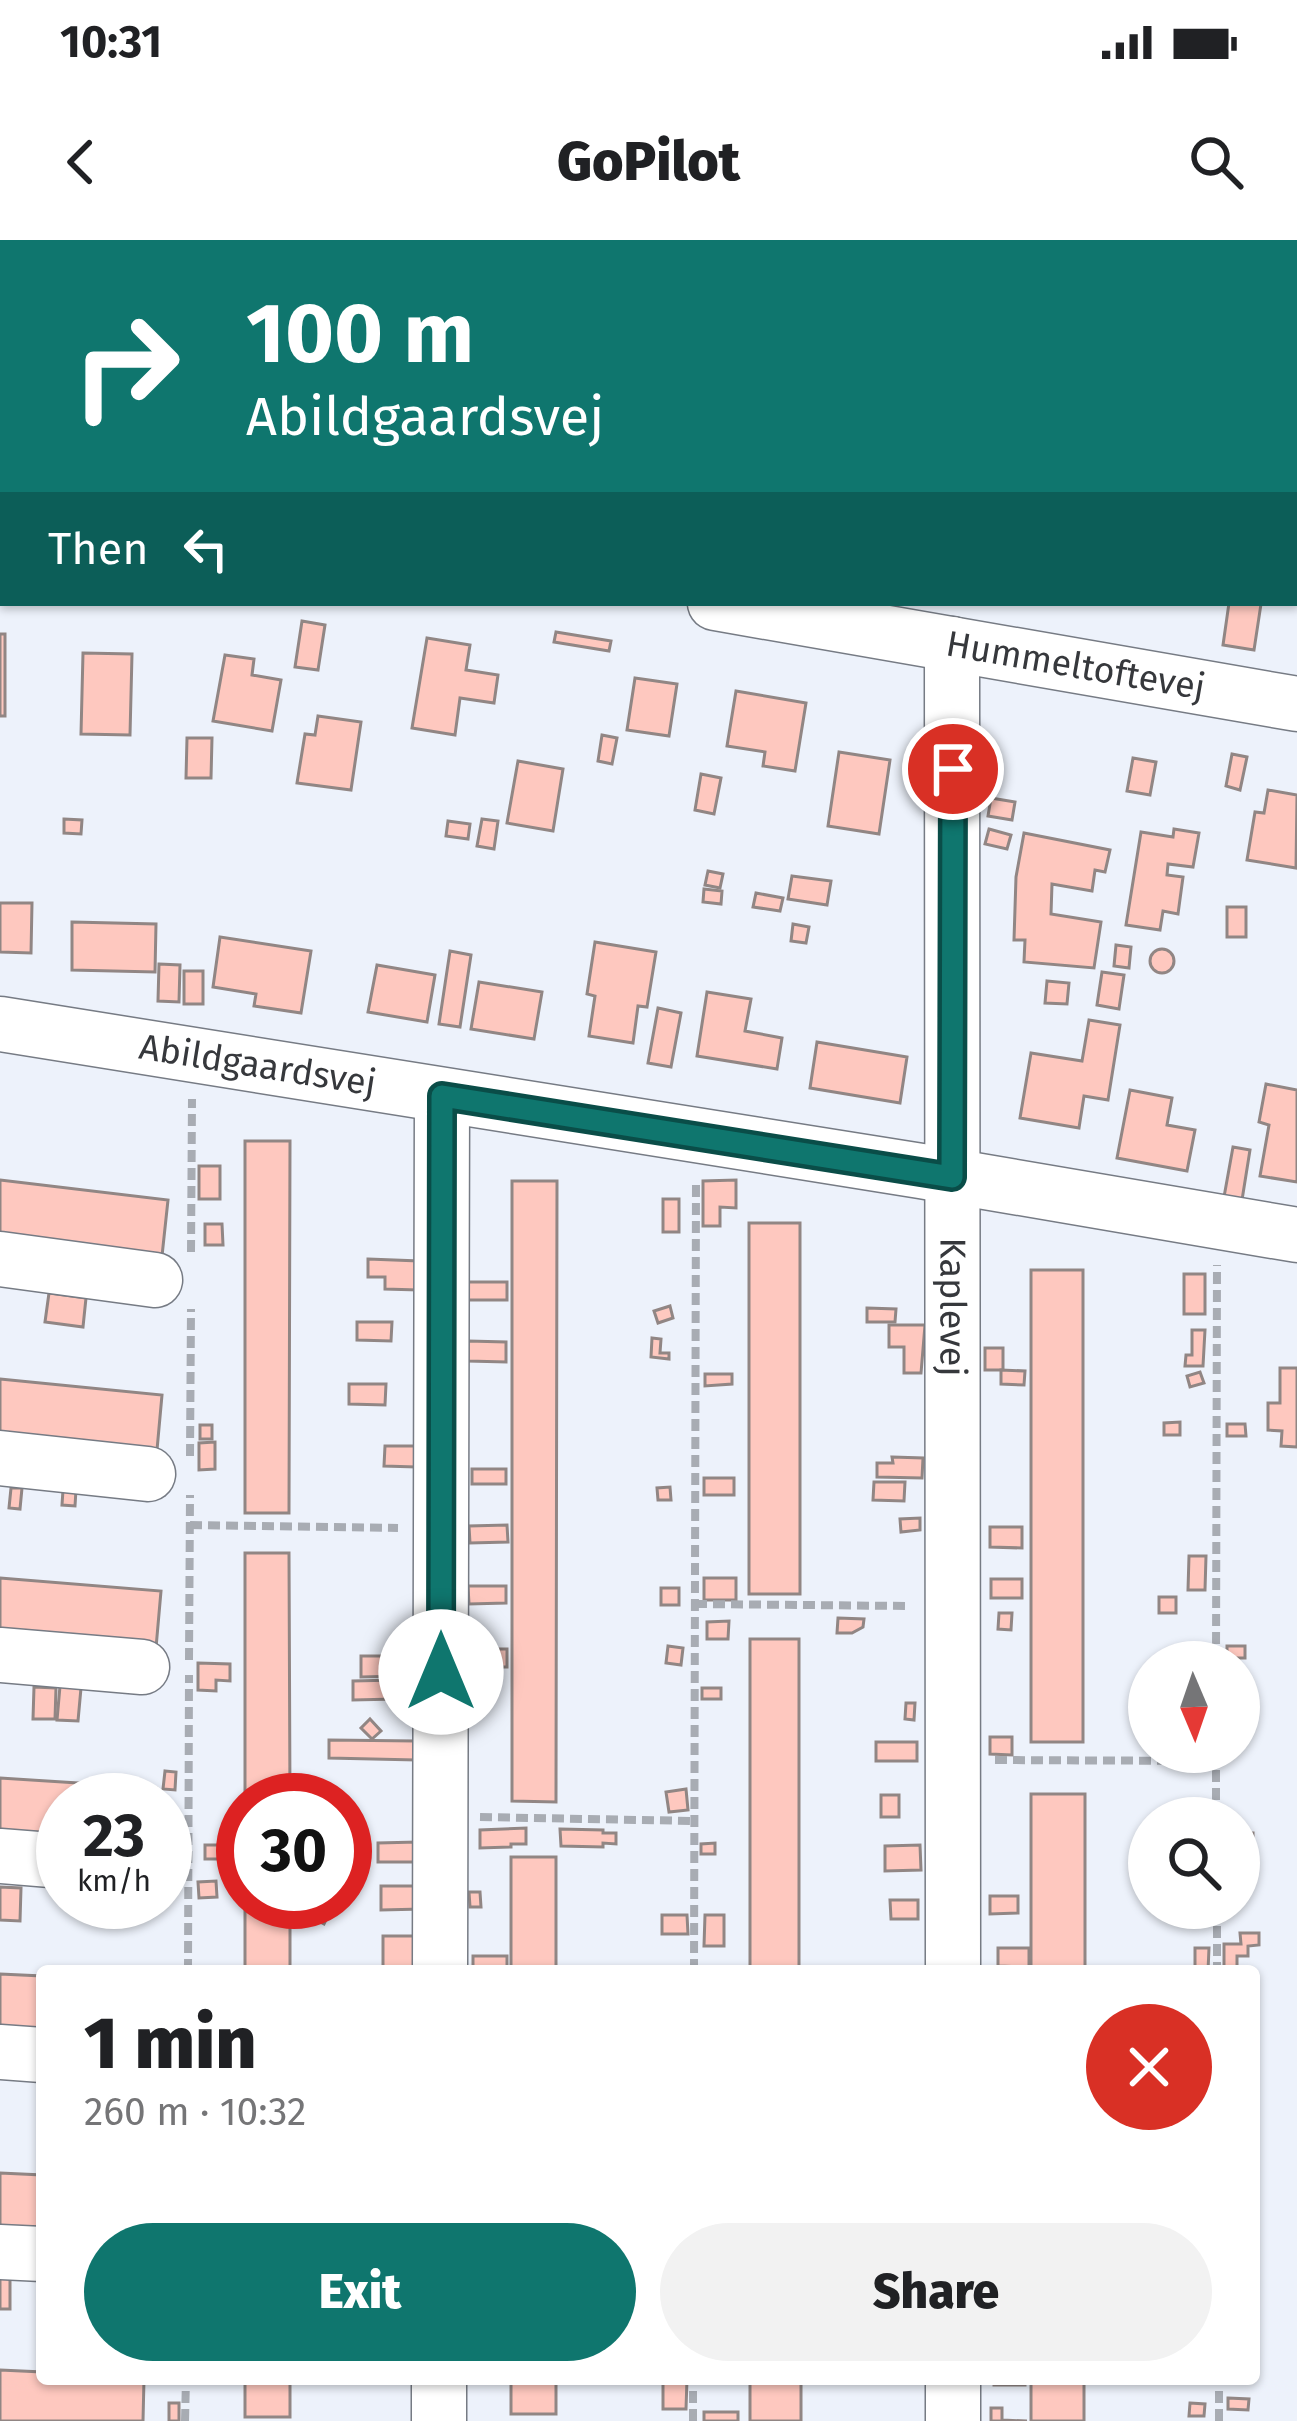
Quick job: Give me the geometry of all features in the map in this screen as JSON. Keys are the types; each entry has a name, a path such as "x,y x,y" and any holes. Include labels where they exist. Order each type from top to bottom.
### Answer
{"street":[{"name":"Hummeltoftevej","path":"732,606 1297,704"},
{"name":"Kaplevej","path":"952,644 953,1965"},
{"name":"Abildgaardsvej","path":"0,1024 1297,1235"},
{"path":"440,1965 442,1096"},
{"path":"0,1258 179,1279"},
{"path":"0,1458 148,1474"},
{"path":"0,1654 142,1667"},
{"path":"0,1856 36,1859"},
{"path":"0,2052 36,2055"},
{"path":"0,2252 36,2254"},
{"path":"439,2421 440,2385"},
{"path":"953,2385 953,2421"}],"path":[{"path":"188,1965 190,1525 179,1279 192,1055"},
{"path":"694,1965 696,1135"},
{"path":"1216,1641 1217,1221"},
{"path":"190,1525 441,1529"},
{"path":"695,1604 952,1607"},
{"path":"952,1760 1128,1757"},
{"path":"440,1816 694,1821"},
{"path":"1217,1929 1217,1965"},
{"path":"185,2421 186,2385"},
{"path":"693,2385 693,2421"},
{"path":"1219,2385 1219,2421"}],"building":[{"path":"1229,606 1261,606 1254,650 1223,645"},
{"path":"302,621 325,625 318,670 295,667"},
{"path":"556,632 611,641 609,651 554,642"},
{"path":"0,634 5,634 5,716 0,716"},
{"path":"427,638 470,645 466,670 498,675 494,703 460,698 455,735 412,728"},
{"path":"83,653 132,654 130,735 81,734"},
{"path":"225,655 254,659 252,675 281,680 272,731 213,721"},
{"path":"635,678 677,684 669,736 627,730"},
{"path":"736,691 806,703 795,771 763,766 765,752 727,746"},
{"path":"318,716 361,722 351,790 297,783 305,734 315,735"},
{"path":"602,735 617,738 612,764 598,761"},
{"path":"187,738 212,738 211,778 186,778"},
{"path":"839,752 890,760 879,834 828,826"},
{"path":"1232,754 1247,757 1240,790 1226,786"},
{"path":"1133,758 1156,762 1150,795 1127,791"},
{"path":"518,761 563,769 553,831 507,823"},
{"path":"701,774 721,778 714,814 695,810"},
{"path":"1268,790 1297,795 1296,868 1247,860 1255,812 1264,813"},
{"path":"991,798 1015,802 1012,820 988,816"},
{"path":"64,819 82,820 81,834 64,833"},
{"path":"482,819 498,821 494,849 477,846"},
{"path":"448,821 470,824 468,839 446,836"},
{"path":"989,829 1011,835 1007,849 985,844"},
{"path":"1174,829 1199,833 1193,867 1168,864 1167,875 1183,877 1178,914 1163,911 1160,930 1126,925 1141,832 1173,837"},
{"path":"1024,833 1110,850 1105,872 1095,870 1092,891 1052,884 1051,914 1101,922 1094,968 1024,962 1025,940 1014,940 1016,877"},
{"path":"708,871 723,874 720,888 705,885"},
{"path":"792,876 831,881 827,905 788,899"},
{"path":"704,889 722,891 721,904 703,902"},
{"path":"756,893 783,898 780,911 753,907"},
{"path":"0,903 32,903 31,953 0,952"},
{"path":"1227,907 1246,907 1246,937 1227,937"},
{"path":"72,922 156,924 155,972 72,970"},
{"path":"793,924 809,927 806,943 791,941"},
{"path":"220,937 311,951 301,1013 254,1006 256,994 213,987"},
{"path":"595,942 656,952 647,1007 638,1006 633,1043 589,1036 595,996 587,994"},
{"path":"1116,945 1131,947 1129,968 1114,966"},
{"path":"1162,949 1171,952 1171,970 1162,973 1153,970 1150,961 1153,952"},
{"path":"450,951 471,955 460,1027 439,1024"},
{"path":"159,964 180,965 179,1002 158,1001"},
{"path":"377,965 435,975 427,1022 368,1012"},
{"path":"184,971 203,971 203,1004 184,1004"},
{"path":"1102,972 1124,975 1119,1009 1097,1005"},
{"path":"1047,981 1069,983 1067,1004 1045,1003"},
{"path":"479,982 542,992 534,1039 471,1029"},
{"path":"707,992 751,999 745,1031 782,1038 777,1069 697,1056"},
{"path":"658,1008 681,1013 671,1067 648,1063"},
{"path":"1089,1020 1120,1025 1108,1100 1084,1096 1079,1128 1020,1118 1031,1053 1082,1061"},
{"path":"817,1042 907,1057 900,1103 810,1088"},
{"path":"1266,1084 1297,1090 1297,1182 1260,1176 1269,1125 1259,1122"},
{"path":"1130,1090 1172,1098 1167,1125 1195,1130 1187,1171 1117,1158"},
{"path":"245,1141 290,1141 289,1513 245,1513"},
{"path":"1233,1147 1250,1150 1242,1200 1224,1197"},
{"path":"199,1166 220,1166 220,1199 199,1199"},
{"path":"0,1180 168,1200 162,1256 0,1237"},
{"path":"736,1180 736,1208 720,1207 720,1226 703,1226 703,1181"},
{"path":"512,1181 557,1181 556,1802 512,1801"},
{"path":"663,1199 679,1199 679,1232 663,1232"},
{"path":"749,1223 800,1223 800,1594 749,1594"},
{"path":"205,1224 222,1224 223,1245 205,1245"},
{"path":"368,1259 419,1261 418,1290 385,1289 385,1277 368,1277"},
{"path":"1031,1270 1083,1270 1083,1742 1031,1742"},
{"path":"1184,1274 1205,1274 1205,1314 1184,1314"},
{"path":"464,1282 507,1282 507,1300 464,1300"},
{"path":"49,1293 86,1298 83,1327 45,1322"},
{"path":"670,1306 673,1318 658,1323 654,1311"},
{"path":"867,1308 896,1309 895,1322 867,1322"},
{"path":"357,1322 392,1322 391,1341 357,1340"},
{"path":"889,1325 925,1325 921,1373 904,1373 904,1347 889,1347"},
{"path":"1192,1330 1205,1330 1203,1366 1185,1366 1186,1355 1192,1355"},
{"path":"652,1338 661,1339 660,1353 669,1353 669,1359 651,1357"},
{"path":"468,1341 506,1342 506,1362 468,1361"},
{"path":"985,1348 1003,1348 1003,1370 985,1370"},
{"path":"1280,1368 1297,1368 1297,1447 1281,1446 1282,1431 1268,1430 1268,1403 1280,1403"},
{"path":"1001,1370 1025,1371 1024,1385 1001,1384"},
{"path":"1200,1372 1204,1383 1190,1387 1187,1376"},
{"path":"705,1374 732,1374 732,1384 705,1386"},
{"path":"0,1379 162,1395 157,1450 0,1435"},
{"path":"349,1384 386,1384 385,1405 349,1404"},
{"path":"1180,1422 1180,1435 1164,1435 1164,1423"},
{"path":"1227,1424 1245,1424 1246,1436 1227,1436"},
{"path":"200,1425 212,1425 212,1439 200,1439"},
{"path":"215,1442 215,1469 199,1470 199,1443"},
{"path":"385,1446 417,1446 416,1467 384,1466"},
{"path":"892,1457 923,1458 922,1478 877,1477 877,1463 893,1463"},
{"path":"472,1469 506,1469 506,1484 472,1484"},
{"path":"704,1478 734,1478 734,1495 704,1495"},
{"path":"874,1482 905,1482 904,1501 873,1500"},
{"path":"670,1487 671,1500 658,1500 657,1488"},
{"path":"11,1488 22,1488 20,1509 9,1508"},
{"path":"63,1490 76,1490 75,1506 62,1505"},
{"path":"920,1518 920,1530 901,1532 900,1519"},
{"path":"507,1525 508,1542 470,1543 469,1526"},
{"path":"990,1527 1022,1527 1022,1548 990,1547"},
{"path":"245,1553 289,1553 290,1773 245,1773"},
{"path":"1189,1556 1206,1556 1205,1590 1188,1590"},
{"path":"0,1578 161,1591 156,1648 0,1635"},
{"path":"704,1578 736,1578 736,1600 704,1600"},
{"path":"991,1579 1022,1579 1022,1598 991,1598"},
{"path":"468,1586 506,1586 506,1603 469,1604"},
{"path":"661,1588 679,1588 679,1605 661,1605"},
{"path":"1159,1597 1176,1597 1176,1613 1159,1613"},
{"path":"999,1613 1012,1613 1011,1630 998,1629"},
{"path":"838,1618 864,1619 863,1627 837,1633"},
{"path":"729,1621 728,1639 707,1639 707,1622"},
{"path":"750,1639 799,1639 799,1965 750,1965"},
{"path":"668,1646 683,1648 681,1665 666,1663"},
{"path":"473,1649 507,1649 507,1667 473,1667"},
{"path":"361,1656 402,1656 402,1676 361,1677"},
{"path":"198,1663 230,1664 230,1681 216,1680 216,1691 198,1690"},
{"path":"395,1680 395,1699 353,1700 353,1681"},
{"path":"60,1686 81,1688 78,1721 57,1720"},
{"path":"34,1687 56,1688 55,1719 33,1719"},
{"path":"702,1688 721,1688 721,1699 702,1699"},
{"path":"906,1703 915,1703 914,1720 905,1719"},
{"path":"370,1719 381,1731 372,1739 361,1728"},
{"path":"990,1737 1012,1737 1012,1755 990,1754"},
{"path":"329,1740 416,1741 416,1760 329,1758"},
{"path":"876,1742 917,1742 917,1761 876,1761"},
{"path":"0,1778 36,1780 36,1833 0,1831"},
{"path":"686,1789 688,1810 669,1812 666,1792"},
{"path":"1031,1794 1085,1794 1085,1965 1031,1965"},
{"path":"881,1795 899,1795 899,1817 881,1817"},
{"path":"526,1828 526,1844 480,1848 480,1830"},
{"path":"560,1829 616,1833 616,1844 561,1846"},
{"path":"417,1842 417,1862 378,1862 378,1843"},
{"path":"715,1843 715,1854 701,1854 701,1844"},
{"path":"205,1845 216,1845 216,1859 205,1859"},
{"path":"920,1845 921,1870 885,1871 885,1846"},
{"path":"511,1857 556,1857 556,1965 511,1965"},
{"path":"216,1881 216,1897 199,1898 198,1882"},
{"path":"381,1886 422,1886 422,1909 381,1910"},
{"path":"0,1887 21,1888 20,1921 0,1920"},
{"path":"469,1892 480,1892 481,1907 470,1907"},
{"path":"990,1896 1018,1896 1018,1913 990,1914"},
{"path":"890,1900 918,1900 918,1919 891,1919"},
{"path":"662,1915 687,1915 688,1934 662,1934"},
{"path":"705,1915 724,1915 724,1946 704,1946"},
{"path":"245,1929 290,1929 290,1965 245,1965"},
{"path":"1240,1933 1259,1933 1259,1945 1248,1946 1248,1956 1237,1956 1237,1965 1224,1965 1224,1944 1241,1944"},
{"path":"383,1936 417,1936 417,1965 383,1965"},
{"path":"998,1948 1029,1948 1029,1965 998,1965"},
{"path":"1195,1948 1209,1948 1208,1965 1195,1965"},
{"path":"473,1956 507,1956 507,1965 473,1965"},
{"path":"0,1974 36,1976 36,2032 0,2030"},
{"path":"0,2173 36,2175 36,2228 0,2226"},
{"path":"0,2278 10,2278 10,2309 0,2309"},
{"path":"0,2370 36,2372 36,2385 144,2385 143,2421 0,2421"},
{"path":"245,2385 290,2385 290,2417 245,2417"},
{"path":"511,2385 556,2385 556,2414 511,2414"},
{"path":"663,2385 687,2385 686,2409 663,2409"},
{"path":"750,2385 801,2385 801,2421 750,2421"},
{"path":"1031,2385 1084,2385 1084,2421 1031,2421"},
{"path":"1228,2398 1249,2399 1248,2410 1228,2409"},
{"path":"169,2403 179,2403 179,2421 169,2421"},
{"path":"1190,2403 1205,2404 1204,2416 1189,2416"},
{"path":"991,2408 1002,2408 1002,2420 1027,2421 991,2421"},
{"path":"704,2412 738,2412 738,2421 704,2421"}],"route":[{"path":"441,1672 442,1096 952,1177 953,769"}]}
